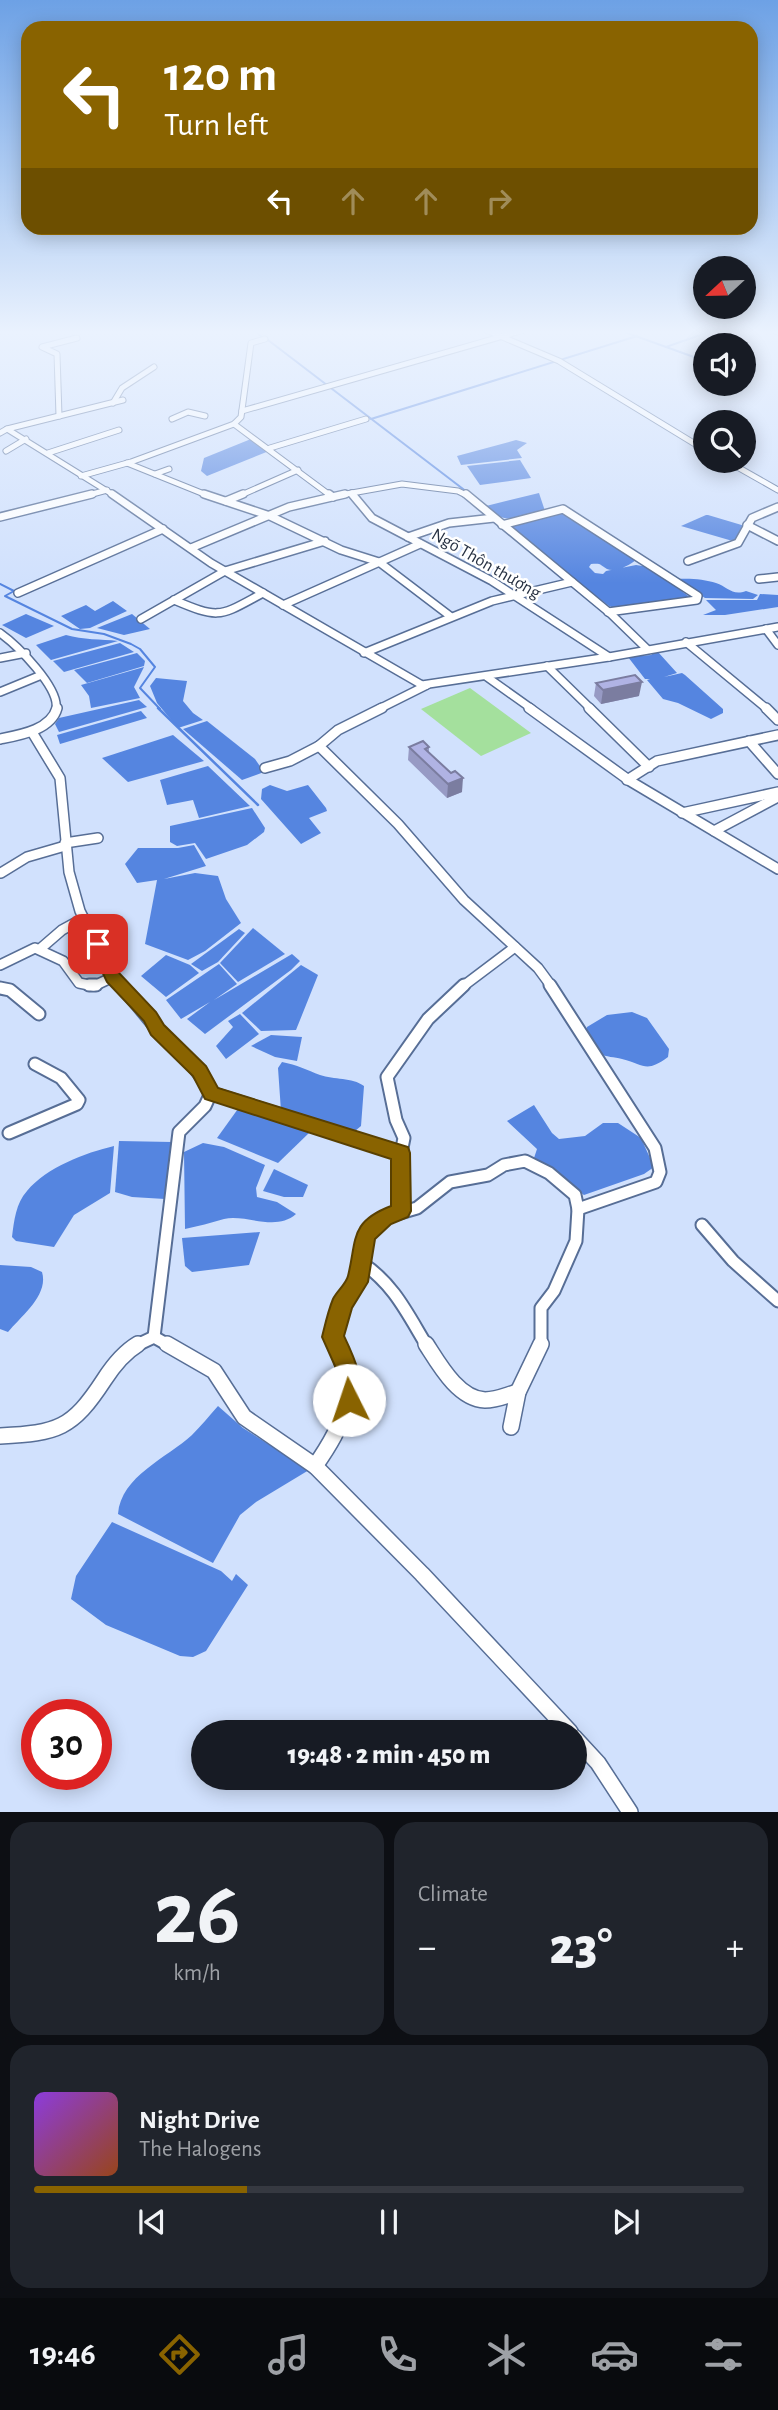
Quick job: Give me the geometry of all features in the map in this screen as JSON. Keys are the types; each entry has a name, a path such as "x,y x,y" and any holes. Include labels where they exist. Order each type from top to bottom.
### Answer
{"street":[{"path":"2,429 65,415"},
{"path":"172,419 182,415"},
{"path":"199,415 205,416"},
{"path":"81,476 127,463 234,424 241,415"},
{"path":"647,415 693,443"},
{"path":"270,448 366,419"},
{"path":"234,424 333,496"},
{"path":"2,429 26,439 107,490 225,571 408,679 427,685"},
{"path":"48,453 120,430"},
{"path":"6,451 26,439"},
{"path":"127,463 184,487 270,516 341,550 379,562 450,616"},
{"path":"155,474 169,469"},
{"path":"226,500 298,470"},
{"path":"748,473 778,490"},
{"path":"191,548 302,502 402,484 465,492 648,649"},
{"path":"0,517 107,490"},
{"name":"Ngõ Thôn thượng","path":"352,495 372,518 512,594 609,657"},
{"path":"688,561 738,543 752,518 778,507"},
{"path":"502,525 563,509 698,596 697,600 608,612"},
{"path":"408,537 449,523 494,518"},
{"path":"747,525 778,541"},
{"path":"18,593 163,529"},
{"path":"141,619 225,571 325,541"},
{"path":"283,605 420,544"},
{"path":"759,579 778,577"},
{"path":"364,653 450,616 526,589 572,582"},
{"path":"174,600 197,610 221,615 263,593"},
{"path":"265,768 290,761 319,746 338,730 427,685 778,627"},
{"path":"766,629 778,645"},
{"path":"0,633 26,653 39,676 55,693 58,708 55,716 32,732 0,739"},
{"path":"686,642 754,696 778,720"},
{"path":"0,658 26,653"},
{"path":"547,666 649,768"},
{"path":"0,692 39,676"},
{"path":"487,677 627,780 776,866"},
{"path":"32,732 61,779 69,872 84,918 113,977 150,1017 158,1030 200,1071 211,1093 401,1153"},
{"path":"627,780 657,761 778,736"},
{"path":"749,741 778,774"},
{"path":"319,746 398,824 464,900 538,968 572,1016 615,1091 655,1148 660,1177 656,1182 578,1209"},
{"path":"682,813 778,794"},
{"path":"714,831 778,794"},
{"path":"1,873 27,857 98,838"},
{"path":"40,949 62,930 84,918"},
{"path":"401,1211 401,1153 404,1138 387,1086 387,1077 423,1022 459,986 515,947"},
{"path":"0,965 29,949 40,949 63,961 79,983 94,986 113,977"},
{"path":"0,988 10,990 39,1014"},
{"path":"9,1133 77,1104 79,1100 63,1078 35,1064"},
{"path":"154,1337 179,1132 205,1106 211,1093"},
{"path":"315,1466 337,1436 349,1400 346,1365 332,1337 342,1304 358,1282 362,1245 367,1233 383,1218 417,1208 450,1182 488,1175 504,1165 526,1161 549,1173 575,1195 578,1209 576,1241 555,1291 541,1308 541,1345 518,1392 511,1427"},
{"path":"702,1225 733,1261 778,1301"},
{"path":"362,1263 379,1274 393,1291 435,1357 456,1384 477,1398 495,1399 518,1392"},
{"path":"0,1436 46,1432 65,1425 78,1416 123,1354 135,1345 154,1337"},
{"path":"154,1337 214,1371 244,1417 315,1466 422,1574 559,1720"},
{"path":"587,1751 630,1811"}],"green space":[{"path":"470,688 531,733 481,756 421,709"}],"water":[{"path":"251,439 269,451 207,476 201,471 204,458"},
{"path":"516,440 527,443 517,450 522,458 461,465 457,456"},
{"path":"520,460 531,478 480,485 467,466"},
{"path":"539,493 545,511 521,518 500,516 486,506"},
{"path":"560,510 636,560 623,568 636,565 649,567 691,598 617,609 609,606 511,530 509,525","holes":["591,564 597,564 611,570 603,574 595,573 589,567"]},
{"path":"706,515 745,526 736,542 681,526"},
{"path":"677,579 707,581 734,592 746,591 758,595 753,599 705,598"},
{"path":"760,594 778,595 778,607 725,615 703,615 716,610 706,600 757,600"},
{"path":"113,601 127,611 90,628 80,629 61,616 86,605 95,611"},
{"path":"26,614 54,626 26,638 2,625"},
{"path":"132,614 150,629 124,635 97,628"},
{"path":"66,635 118,641 51,660 36,645"},
{"path":"120,643 134,652 64,672 53,661"},
{"path":"655,652 677,673 664,677 682,673 723,709 723,713 711,719 663,699 647,680 650,679 645,679 628,657 651,655"},
{"path":"137,653 145,661 144,666 87,683 74,670"},
{"path":"144,667 134,687 140,698 91,708 89,696 81,685"},
{"path":"156,678 187,681 183,701 203,720 178,728 157,703 150,686"},
{"path":"139,700 147,707 59,732 55,724 59,718"},
{"path":"141,711 147,718 60,744 57,735"},
{"path":"207,721 255,759 264,772 242,780 183,729"},
{"path":"173,735 204,761 128,782 102,758"},
{"path":"208,766 250,806 199,818 193,800 167,805 160,780"},
{"path":"270,785 287,791 308,785 327,811 309,818 321,833 301,844 261,799 262,789"},
{"path":"252,808 265,828 264,832 247,845 206,859 195,843 177,846 170,842 170,826"},
{"path":"194,845 206,866 164,879 195,873 218,876 226,899 241,923 205,951 188,960 145,944 157,880 137,883 125,864 138,848 178,848"},
{"path":"253,928 285,954 238,982 220,963"},
{"path":"239,929 245,933 218,962 202,971 191,964"},
{"path":"292,954 300,961 291,970 205,1034 187,1019 210,1002 181,1019 166,1000 219,964 237,984 214,1000"},
{"path":"166,955 190,965 199,973 166,997 141,976"},
{"path":"301,965 318,975 296,1030 261,1031 242,1013"},
{"path":"632,1012 647,1018 669,1049 668,1057 655,1065 645,1066 599,1054 586,1031 587,1027 607,1015"},
{"path":"240,1014 259,1034 226,1059 216,1046 233,1027 228,1021"},
{"path":"271,1035 302,1037 297,1061 275,1057 251,1046"},
{"path":"282,1062 325,1077 354,1081 364,1086 361,1126 355,1131 281,1111 278,1068"},
{"path":"534,1105 559,1139 585,1136 603,1123 618,1123 641,1138 654,1167 644,1174 584,1195 534,1158 537,1149 507,1121"},
{"path":"240,1106 309,1133 278,1163 217,1138"},
{"path":"119,1141 172,1142 165,1199 132,1197 115,1192"},
{"path":"203,1143 224,1147 265,1165 256,1188 257,1197 277,1202 296,1214 279,1222 233,1218 185,1229 184,1152"},
{"path":"114,1146 110,1193 74,1215 54,1247 16,1241 12,1237 20,1201 35,1182 67,1162"},
{"path":"274,1169 308,1185 303,1197 284,1197 263,1191"},
{"path":"260,1232 249,1265 192,1272 185,1266 182,1238"},
{"path":"0,1265 31,1267 42,1272 43,1281 38,1297 8,1332 0,1329"},
{"path":"218,1406 243,1428 309,1470 256,1502 240,1515 213,1563 118,1514 127,1489 136,1478 192,1435"},
{"path":"112,1522 221,1571 232,1581 236,1574 248,1585 206,1651 193,1657 180,1656 106,1625 71,1599 76,1576"}],"building":[{"path":"635,675 642,682 603,690 596,683"},
{"path":"423,741 429,747 425,749 451,773 455,771 463,778 448,784 409,747"}],"waterway":[{"path":"366,415 371,419"},
{"path":"371,419 385,415"},
{"path":"371,419 467,492"},
{"path":"0,584 14,591 5,596 72,629 104,634 140,649 155,667 140,688 160,709"},
{"path":"158,708 258,805"}],"route":[{"path":"98,944 113,977 125,993 200,1071 211,1093 401,1153 401,1211 383,1218 367,1233 362,1245 358,1282 342,1304 332,1337 346,1365 349,1400"}]}
